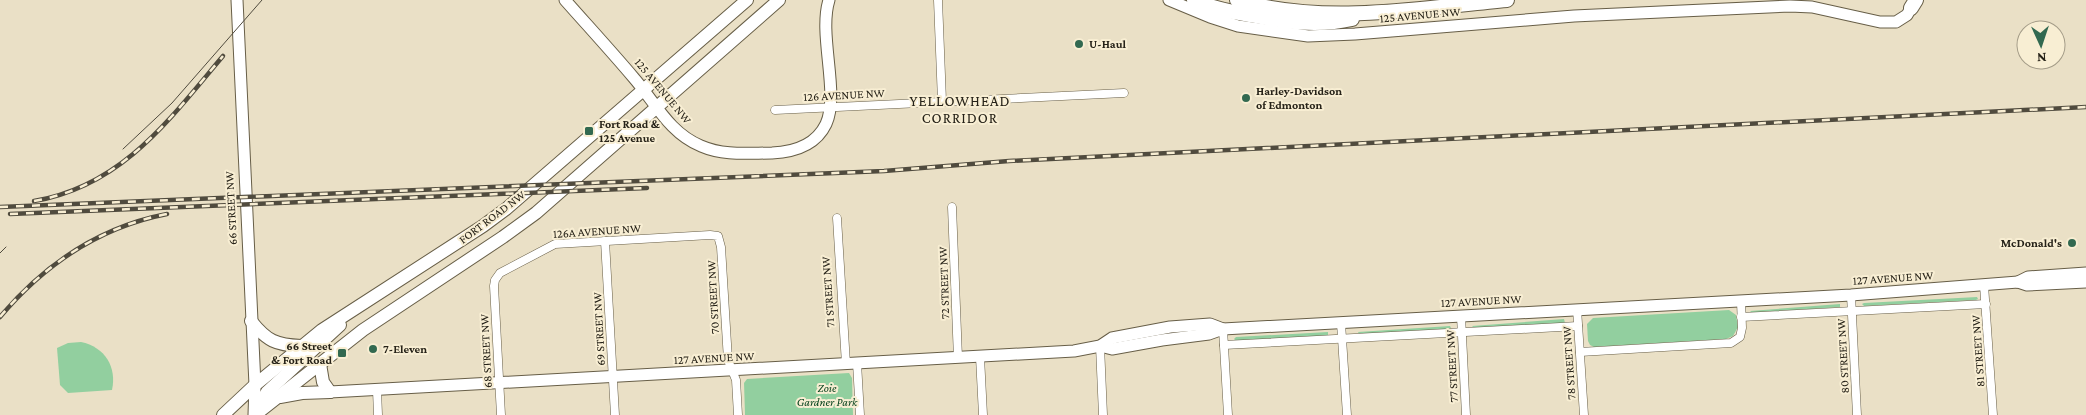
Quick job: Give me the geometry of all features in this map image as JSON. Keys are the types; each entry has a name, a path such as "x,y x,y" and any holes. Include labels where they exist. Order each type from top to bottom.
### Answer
{"highway":[{"path":"1194,0 1234,13 1274,21 1302,24 1335,23 1396,10"},
{"path":"1237,0 1294,11 1338,13 1507,0"}],"main road":[{"name":"FORT ROAD NW","path":"223,415 255,385 322,330 483,226 747,0"},
{"name":"FORT ROAD NW","path":"254,415 363,330 529,218 778,0"},
{"path":"254,415 258,404 266,393 312,353 354,311"},
{"path":"251,321 264,335 274,342 301,346"},
{"path":"320,364 323,382 330,392"},
{"path":"234,415 255,385"},
{"path":"279,397 302,393 330,392"}],"street":[{"name":"66 STREET NW","path":"237,0 255,385 254,415"},
{"name":"125 AVENUE NW","path":"566,0 643,89 673,128 694,143 711,150 740,154 784,152 808,144 815,140 825,126 830,107"},
{"path":"938,0 942,101"},
{"name":"125 AVENUE NW","path":"1170,0 1210,17 1238,26 1308,36 1355,34 1574,16 1790,6 1812,7 1880,22 1896,22 1907,14 1912,3"},
{"path":"829,1 826,17 830,107"},
{"name":"126 AVENUE NW","path":"775,110 1124,93"},
{"name":"72 STREET NW","path":"952,208 958,358"},
{"name":"71 STREET NW","path":"837,218 852,364 860,415"},
{"name":"126A AVENUE NW","path":"494,286 495,280 500,273 555,244 718,236"},
{"name":"70 STREET NW","path":"718,236 721,247 728,360 736,380 738,415"},
{"name":"69 STREET NW","path":"605,241 615,415"},
{"path":"2068,279 2086,272"},
{"name":"127 AVENUE NW","path":"330,392 1074,351 1100,346 1112,338 1170,327 1210,324 1223,329 1851,295 2018,282 2028,277 2086,282"},
{"path":"2068,279 2086,286"},
{"name":"81 STREET NW","path":"1984,285 1994,415"},
{"name":"68 STREET NW","path":"494,286 501,415"},
{"name":"80 STREET NW","path":"1851,295 1857,415"},
{"path":"1580,352 1731,343 1740,338 1742,328 1740,301"},
{"path":"1741,317 1986,304"},
{"name":"78 STREET NW","path":"1577,310 1584,415"},
{"name":"77 STREET NW","path":"1460,316 1466,415"},
{"path":"1341,323 1347,415"},
{"path":"1224,345 1578,326"},
{"path":"1223,329 1228,415"},
{"path":"1100,346 1103,415"},
{"path":"980,357 983,415"},
{"path":"377,390 378,415"}],"green space":[{"path":"1977,297 1978,299 1976,300 1864,306 1862,304 1864,303"},
{"path":"1840,304 1840,307 1752,313 1750,311"},
{"path":"1729,310 1736,315 1738,327 1733,336 1726,339 1594,347 1588,341 1587,324 1593,318"},
{"path":"1564,319 1565,323 1474,328 1472,326"},
{"path":"1450,326 1451,328 1449,329 1359,334 1358,332"},
{"path":"1328,332 1328,336 1236,341 1234,339 1236,337"},
{"path":"81,342 97,348 107,359 113,374 112,390 68,393 60,385 57,348 68,343"},
{"name":"Zoie Gardner Park","path":"849,373 852,378 853,415 745,415 744,383 747,379"}],"tram line":[{"path":"123,149 172,103 262,0"},
{"path":"0,253 6,247"}],"railway":[{"path":"34,201 65,193 93,181 118,165 163,126 223,56"},
{"path":"0,207 884,171 1009,161 2086,107"},
{"path":"10,214 647,188"},
{"path":"0,317 35,281 75,251 118,228 167,214"}],"place":[{"name":"U-Haul","path":"1079,44"},
{"name":"Harley-Davidson of Edmonton","path":"1246,98"},
{"name":"Fort Road & 125 Avenue","path":"589,131"},
{"name":"McDonald's","path":"2072,243"},
{"name":"7-Eleven","path":"373,349"},
{"name":"66 Street & Fort Road","path":"342,353"}],"district":[{"name":"YELLOWHEAD CORRIDOR","path":"960,110"}]}
